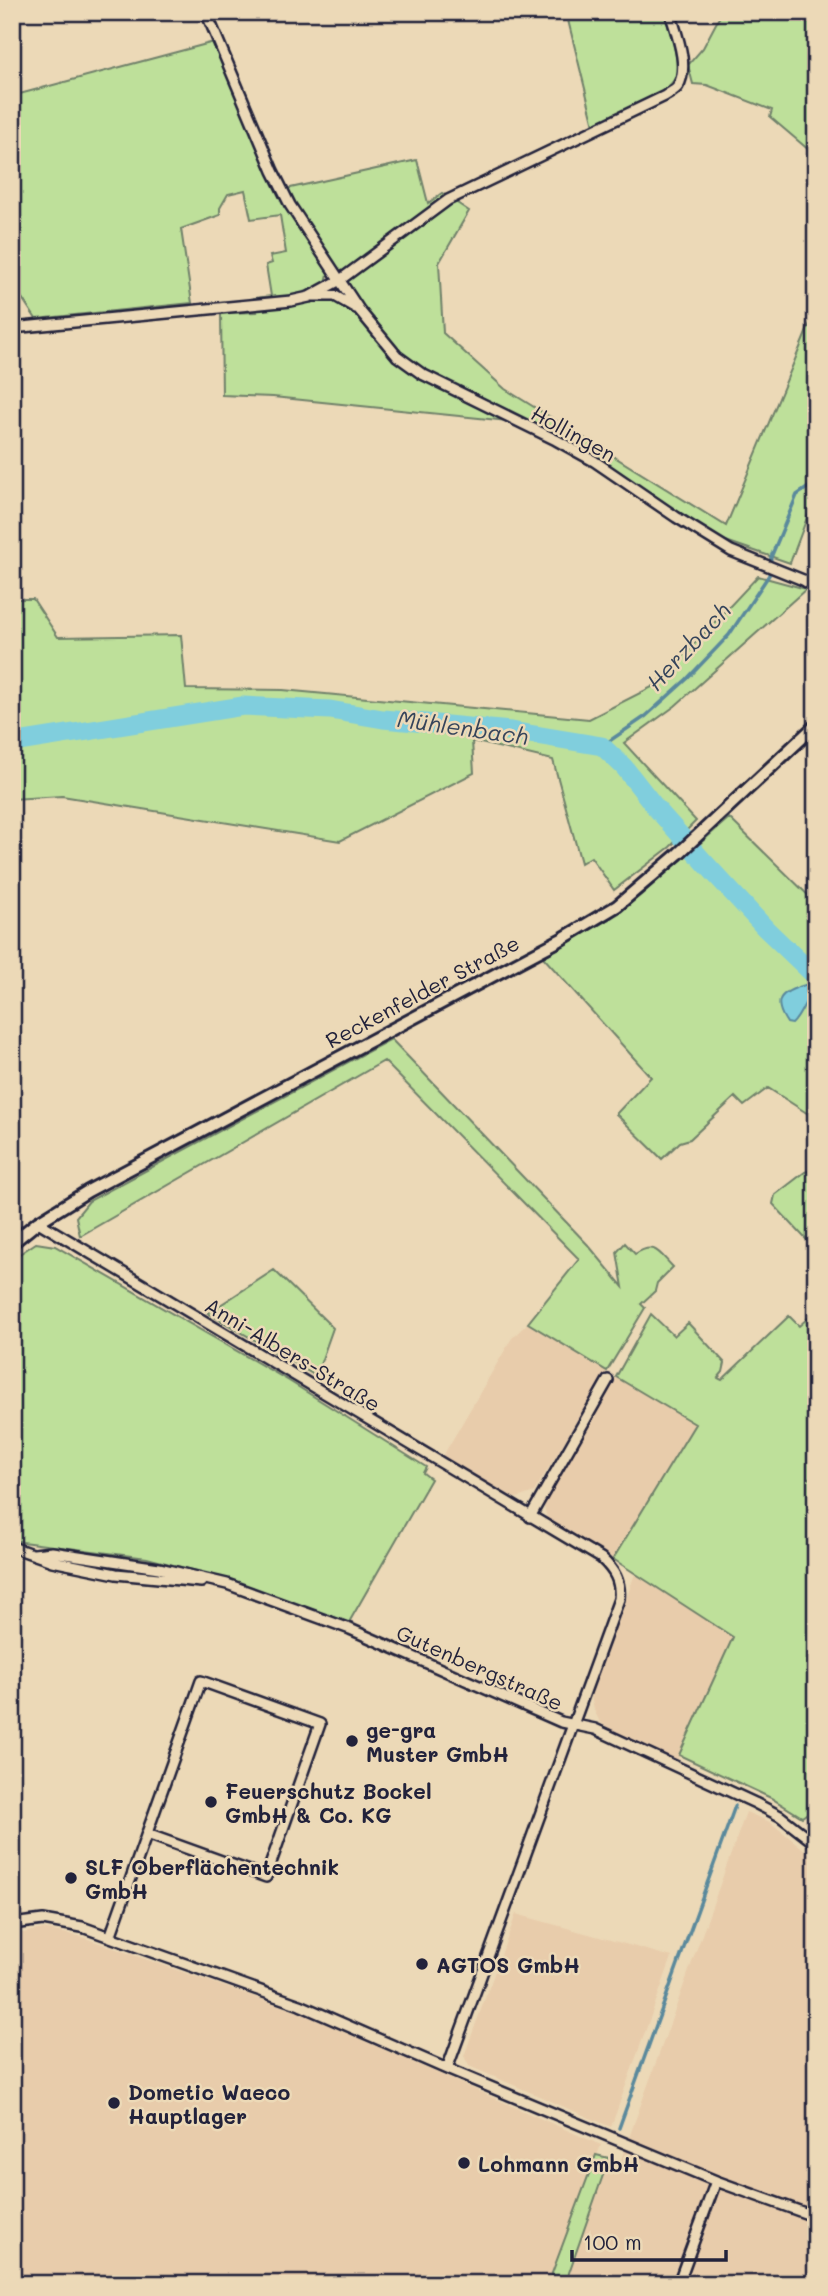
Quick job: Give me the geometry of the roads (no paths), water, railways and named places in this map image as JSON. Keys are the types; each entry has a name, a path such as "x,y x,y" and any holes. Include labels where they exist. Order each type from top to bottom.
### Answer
{"street":[{"name":"Hollingen","path":"206,12 290,205 360,311 397,356 422,374 594,461 730,551 803,580 816,588"},
{"path":"309,297 340,280 448,200 678,88 682,74 681,54 670,12"},
{"path":"12,328 309,297 335,296 360,311"},
{"name":"Reckenfelder Straße","path":"12,1243 38,1222 88,1191 560,940 617,906 678,854 816,725"},
{"name":"Anni-Albers-Straße","path":"38,1222 601,1558 612,1568 620,1589 619,1599 573,1724"},
{"path":"530,1517 608,1380"},
{"name":"Gutenbergstraße","path":"12,1547 52,1561 116,1574 227,1584 350,1629 561,1722 573,1724 447,2069"},
{"path":"110,1937 201,1681 320,1724 265,1877 147,1834"},
{"path":"573,1724 595,1729 755,1802 780,1816 816,1844"},
{"path":"12,1924 57,1921 82,1927 311,2009 716,2181 816,2217"},
{"path":"678,2284 716,2181"}],"water":[{"path":"805,985 813,989 795,1021 792,1024 787,1023 779,1002 785,994"}],"waterway":[{"name":"Herzbach","path":"602,746 646,716 687,679 729,635 769,575 771,557 797,495 816,482"},
{"name":"Mühlenbach","path":"12,743 243,706 330,710 383,719 511,731 602,746 624,767 656,808 766,929 816,977"},
{"path":"619,2128 735,1806"}],"place":[{"name":"ge-gra Muster GmbH","path":"352,1741"},
{"name":"Feuerschutz Bockel GmbH & Co. KG","path":"211,1802"},
{"name":"SLF Oberflächentechnik GmbH","path":"71,1878"},
{"name":"AGTOS GmbH","path":"422,1964"},
{"name":"Dometic Waeco Hauptlager","path":"114,2103"},
{"name":"Lohmann GmbH","path":"464,2163"}]}
